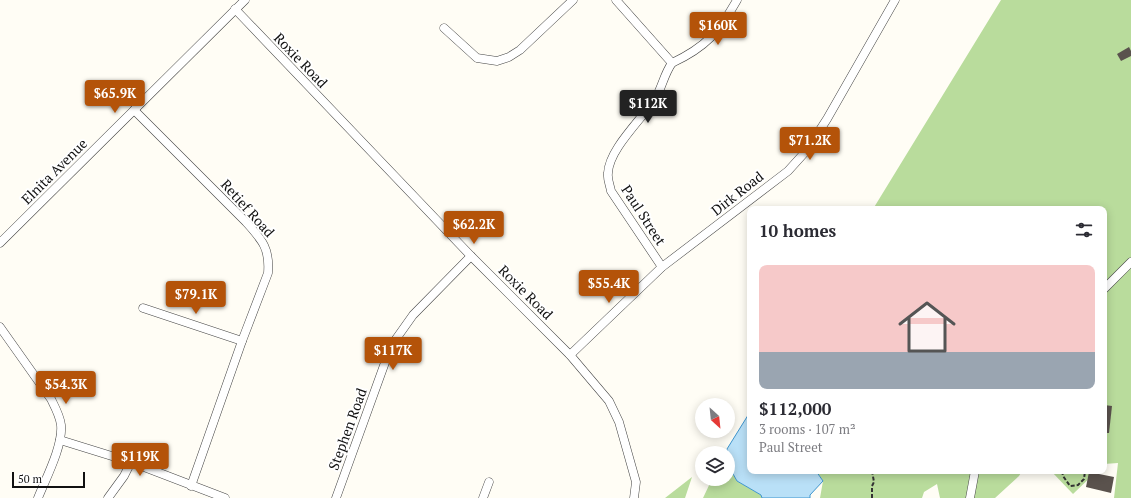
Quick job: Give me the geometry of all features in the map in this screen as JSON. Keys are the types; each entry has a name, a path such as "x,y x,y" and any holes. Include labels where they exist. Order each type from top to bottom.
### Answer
{"street":[{"name":"Elnita Avenue","path":"0,243 245,0"},
{"path":"444,28 477,58 497,61 509,57 520,50 573,0"},
{"path":"616,0 672,63 689,55 711,38 729,15 737,0"},
{"name":"Dirk Road","path":"570,355 662,267 788,171 807,150 827,119 895,0"},
{"name":"Roxie Road","path":"235,9 471,256 570,355 609,401 615,412 636,482 634,498"},
{"name":"Paul Street","path":"662,267 612,191 608,182 608,173 612,157 654,100 667,70 672,63"},
{"name":"Retief Road","path":"134,110 246,222 261,239 267,249 269,261 268,273 190,486"},
{"name":"Stephen Road","path":"336,498 391,346 413,315 471,256"},
{"path":"1107,286 1131,262"},
{"path":"143,308 242,341"},
{"path":"0,327 51,399 57,410 61,424 60,440 38,498"},
{"path":"60,440 131,462 190,486 225,498"},
{"path":"108,498 124,476 131,462"},
{"path":"970,498 974,474"},
{"path":"483,498 489,482"}],"path":[{"path":"872,498 872,486 874,482 873,474"},
{"path":"1063,474 1070,486 1078,485 1084,478 1085,474"}],"green space":[{"path":"1001,0 1131,0 1131,498 1114,498 1118,463 1107,464 1107,206 875,206"},
{"path":"818,474 1020,474 995,498 940,498 937,484 924,492 922,498 820,498 823,481"},
{"path":"1054,474 1094,474 1073,494"},
{"path":"692,477 685,498 665,498"},
{"path":"735,477 737,481 761,495 762,498 703,498 709,486 735,486"}],"water":[{"path":"747,417 747,474 818,474 823,481 810,495 810,498 762,498 761,495 737,481 735,477 735,446 729,446"}],"building":[{"path":"1129,47 1131,56 1121,61 1117,54"},
{"path":"1107,405 1112,406 1109,433 1107,433"},
{"path":"1089,474 1099,474 1114,477 1111,493 1086,487"}]}
